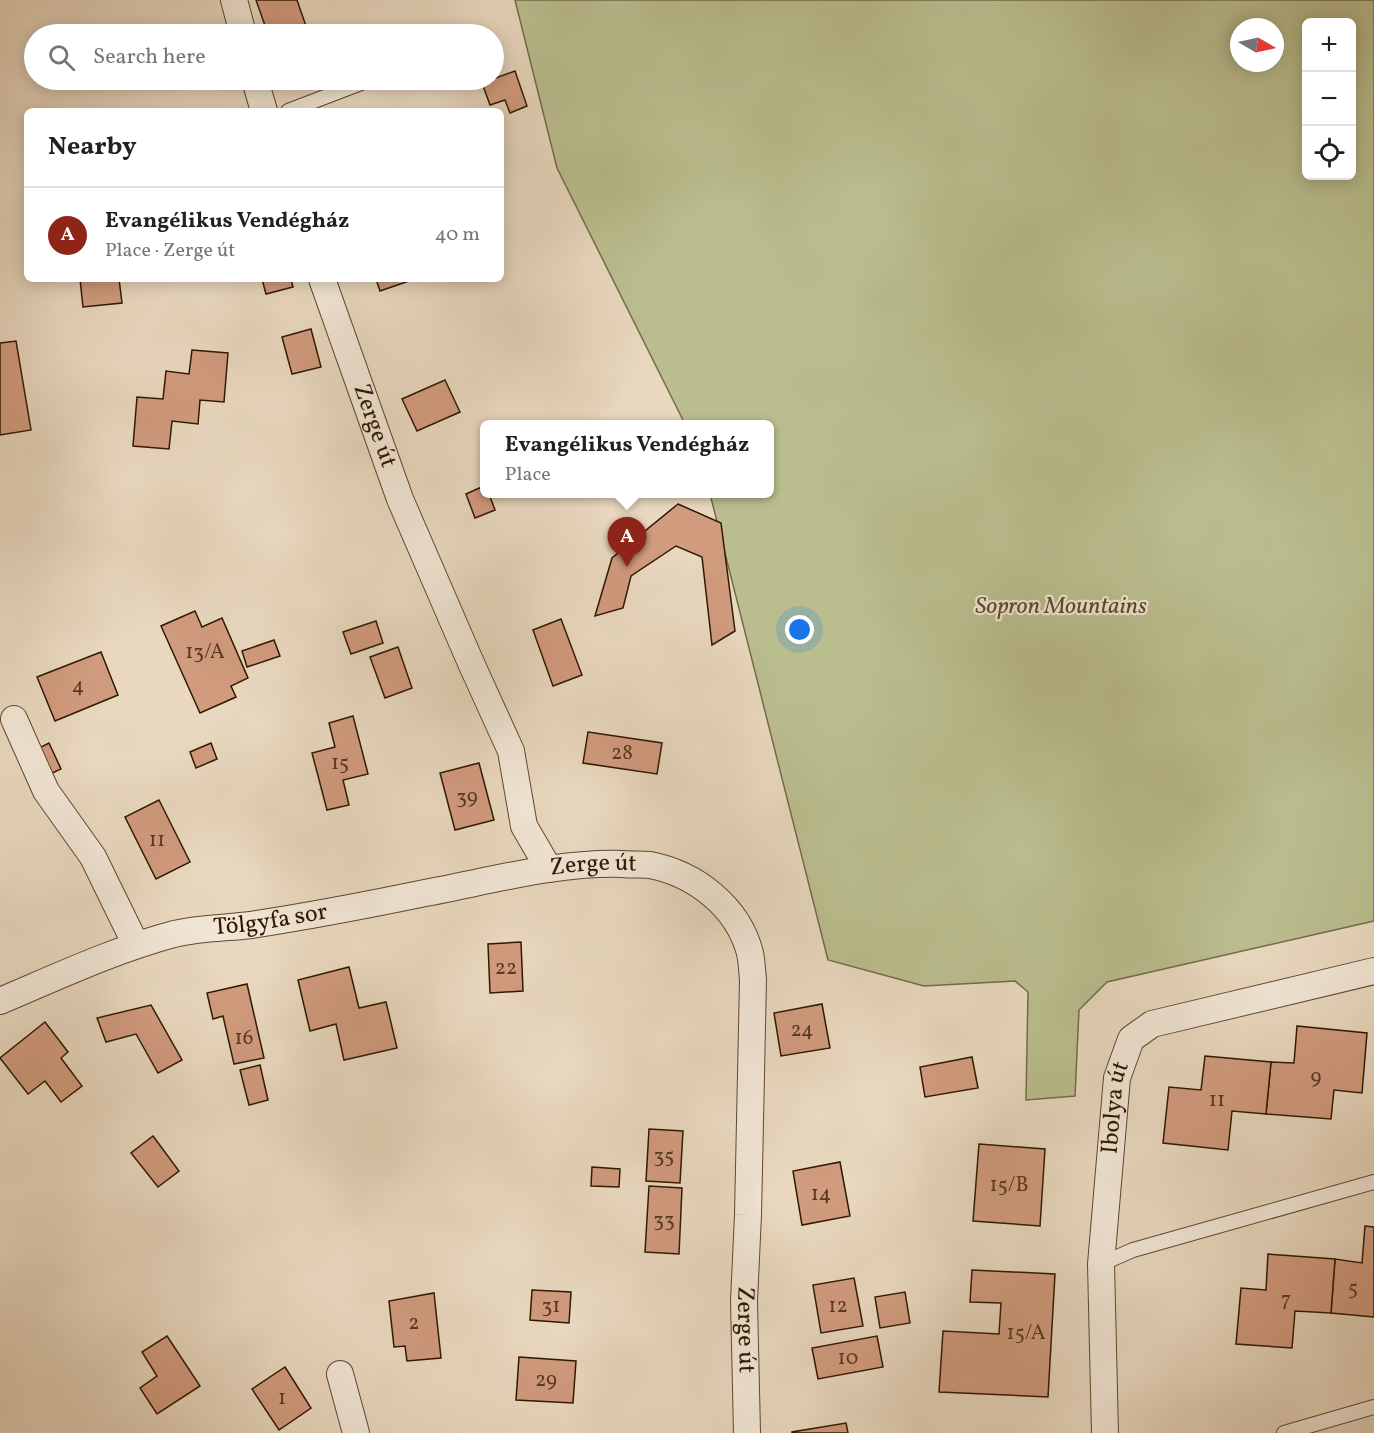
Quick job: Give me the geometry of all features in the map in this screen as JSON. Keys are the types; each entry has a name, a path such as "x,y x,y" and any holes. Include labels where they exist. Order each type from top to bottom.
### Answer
{"street":[{"path":"234,0 240,24"},
{"path":"258,90 263,108"},
{"name":"Zerge út","path":"323,282 400,499 511,751 524,826 549,869 599,864 649,865 676,873 717,897 743,933 751,954 753,980 744,1301 747,1433"},
{"path":"14,719 46,791 93,857 136,945"},
{"name":"Tölgyfa sor","path":"0,1001 136,945 177,933 251,925 549,869"},
{"name":"Ibolya út","path":"1105,1433 1101,1264 1117,1078 1131,1039 1152,1024 1374,971"},
{"path":"340,1374 356,1433"}],"lane":[{"path":"296,108 343,90"},
{"path":"1101,1264 1133,1250 1374,1182"},
{"path":"1284,1433 1374,1407"}],"green space":[{"name":"Sopron Mountains","path":"515,0 1374,0 1374,921 1107,982 1079,1010 1075,1096 1026,1100 1028,992 1015,981 924,986 828,960 711,498 774,498 774,420 683,420 557,168"}],"building":[{"path":"256,0 297,0 305,24 264,24"},
{"path":"515,71 527,106 510,113 505,100 490,105 485,90 504,90 504,75"},
{"path":"80,282 119,282 122,303 83,307"},
{"path":"263,282 292,282 293,287 266,294"},
{"path":"377,282 406,282 380,291"},
{"path":"311,329 321,367 292,374 282,337"},
{"path":"16,341 31,430 0,435 0,343"},
{"path":"192,350 228,353 224,402 200,400 198,424 172,421 169,449 133,446 137,397 163,399 166,371 189,374"},
{"path":"445,380 460,412 417,431 402,399"},
{"path":"480,488 480,498 490,498 495,510 475,518 466,494"},
{"path":"678,504 721,523 735,631 712,645 702,557 676,546 631,576 623,608 595,616 612,558"},
{"path":"195,611 202,627 222,618 248,678 231,686 236,697 200,713 161,626"},
{"path":"561,619 582,675 553,686 533,630"},
{"path":"376,621 383,643 351,654 343,632"},
{"path":"274,640 280,656 247,667 242,651"},
{"path":"398,647 412,688 385,698 370,657"},
{"path":"101,652 118,695 55,721 37,677"},
{"path":"353,716 368,774 343,780 349,805 327,810 312,753 335,747 329,723"},
{"path":"588,732 662,743 657,774 583,763"},
{"path":"49,743 61,769 48,775 35,750"},
{"path":"211,743 217,759 196,768 190,752"},
{"path":"479,763 494,820 455,830 440,773"},
{"path":"159,800 190,862 156,879 125,817"},
{"path":"521,942 523,991 490,993 488,944"},
{"path":"349,967 359,1008 386,1002 397,1048 344,1060 336,1024 310,1031 298,980"},
{"path":"247,984 264,1058 234,1064 223,1016 213,1019 207,993"},
{"path":"822,1004 830,1048 781,1056 774,1013"},
{"path":"151,1005 182,1060 158,1073 136,1034 106,1042 97,1018"},
{"path":"45,1022 68,1052 61,1058 82,1086 61,1102 45,1081 28,1094 0,1058"},
{"path":"1297,1026 1367,1033 1362,1093 1334,1090 1331,1119 1266,1114 1271,1062 1294,1063"},
{"path":"1205,1056 1271,1062 1266,1114 1232,1111 1228,1150 1163,1143 1169,1087 1201,1090"},
{"path":"972,1057 978,1088 925,1097 920,1067"},
{"path":"260,1065 268,1100 249,1105 240,1070"},
{"path":"649,1129 683,1131 680,1183 646,1181"},
{"path":"153,1136 179,1171 158,1187 131,1153"},
{"path":"979,1144 1045,1149 1040,1226 973,1221"},
{"path":"840,1162 850,1216 802,1225 793,1171"},
{"path":"592,1167 620,1169 619,1187 591,1186"},
{"path":"649,1186 682,1188 679,1254 645,1252"},
{"path":"1365,1226 1374,1227 1374,1317 1331,1313 1335,1259 1362,1263"},
{"path":"1268,1254 1335,1259 1331,1313 1295,1311 1292,1348 1236,1344 1241,1288 1266,1290"},
{"path":"972,1270 1055,1274 1048,1397 939,1392 943,1331 999,1334 1001,1303 970,1302"},
{"path":"854,1278 863,1326 821,1333 813,1285"},
{"path":"532,1290 571,1292 569,1323 530,1320"},
{"path":"905,1292 910,1323 880,1328 875,1297"},
{"path":"434,1293 441,1358 407,1361 405,1346 394,1347 389,1301"},
{"path":"167,1336 200,1386 157,1414 140,1388 157,1376 142,1352"},
{"path":"877,1336 883,1367 818,1379 812,1348"},
{"path":"519,1357 576,1361 573,1403 516,1400"},
{"path":"285,1367 311,1408 279,1430 252,1389"},
{"path":"846,1423 848,1433 792,1433 792,1432"}],"place":[{"name":"Evangélikus Vendégház","path":"627,567"}]}
